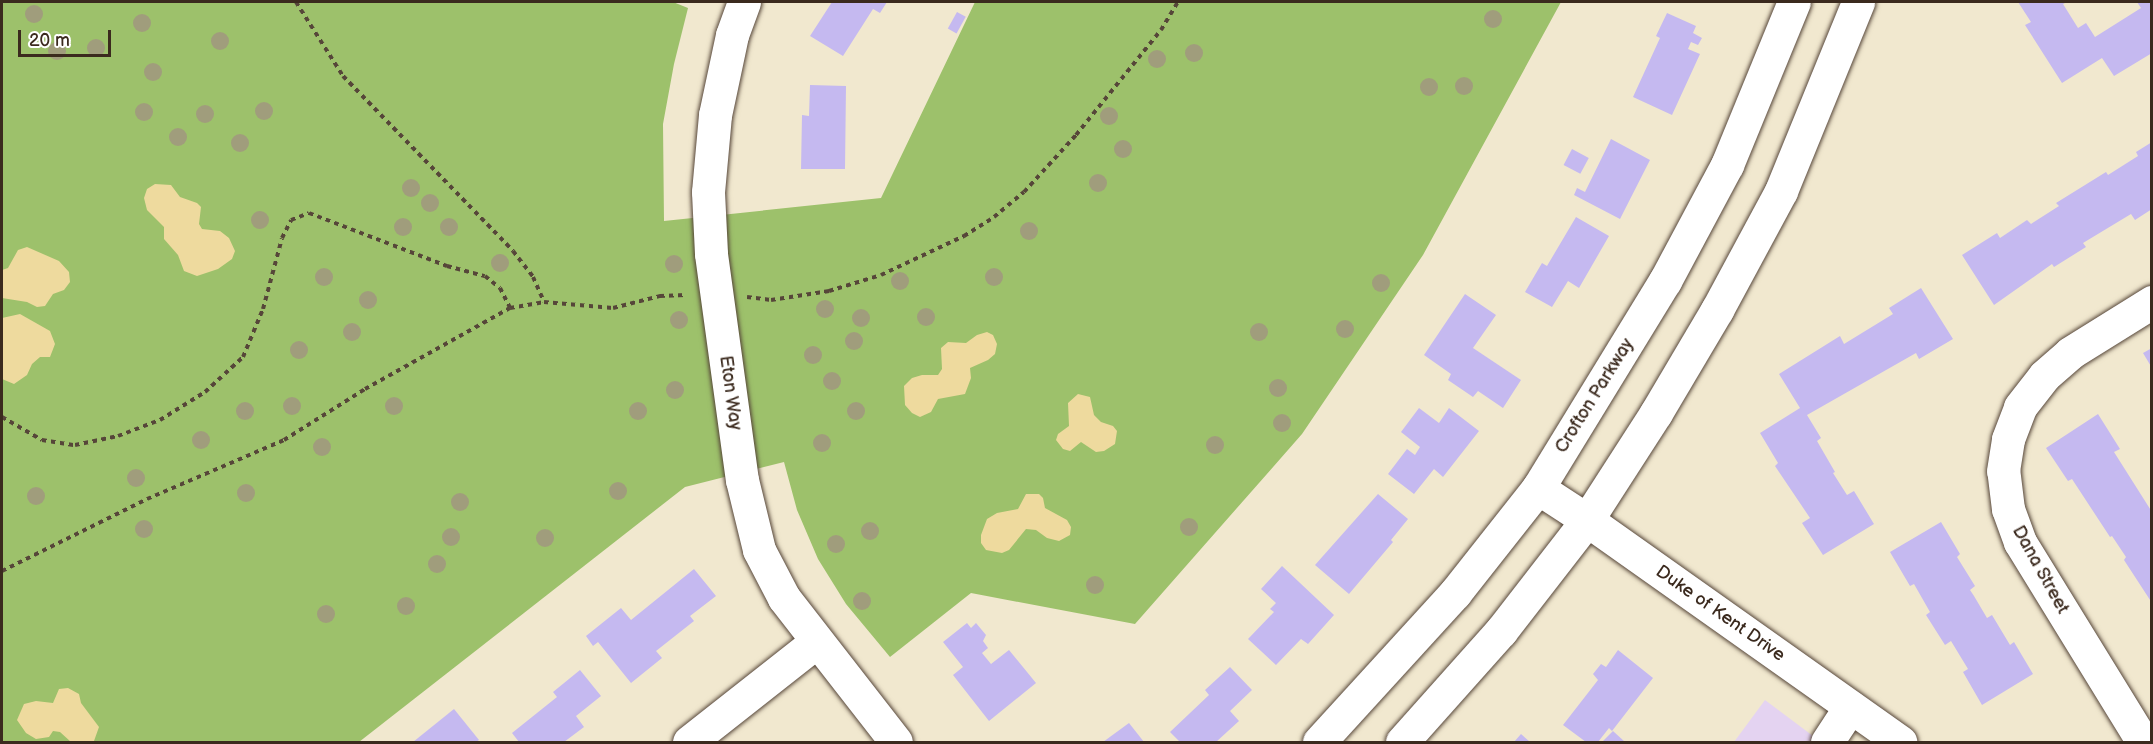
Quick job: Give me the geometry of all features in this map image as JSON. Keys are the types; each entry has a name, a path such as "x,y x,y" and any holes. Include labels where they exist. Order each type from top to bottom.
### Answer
{"street":[{"name":"Eton Way","path":"744,2 732,35 714,126 708,192 711,254 742,480 759,550 784,598 896,742"},
{"name":"Crofton Parkway","path":"1319,742 1455,592 1538,488 1665,281 1727,165 1794,2"},
{"path":"1402,742 1501,631 1587,520 1662,403 1781,191 1858,2"},
{"name":"Dana Street","path":"2143,742 2020,542 2008,509 2003,471 2008,439 2020,407 2043,376 2070,352 2151,302"},
{"name":"Duke of Kent Drive","path":"1538,488 1587,520 1900,742"},
{"path":"689,742 816,642"},
{"path":"1827,742 1850,707"}],"path":[{"path":"296,2 343,76 513,251 533,278 544,302"},
{"path":"2,571 147,499 284,440 365,389 510,308 544,302 613,308 660,296 717,294 771,300 829,291 881,275 964,236 1009,204 1046,168 1161,30 1178,2"},
{"path":"2,417 42,440 75,445 118,436 160,420 205,392 243,357 263,309 282,238 291,220 309,213 447,266 485,276 500,288 510,308"}],"shaded area":[{"path":"1765,700 1821,742 1734,742"}],"green space":[{"path":"2,2 673,2 688,8 674,64 663,124 664,221 881,198 975,2 1561,2 1423,255 1302,434 1135,624 971,593 890,657 846,604 818,559 797,510 784,462 685,487 359,742 2,742"}],"sand":[{"path":"155,184 171,185 180,197 197,203 201,207 199,224 202,229 220,231 229,238 235,251 232,259 218,269 197,276 184,271 178,255 164,239 164,227 147,210 144,198 147,189"},
{"path":"27,247 59,261 69,272 70,282 64,290 53,294 45,306 37,307 27,302 2,298 2,270 8,268 18,250"},
{"path":"20,314 50,331 55,344 50,357 40,357 32,364 27,375 14,384 2,379 2,318"},
{"path":"987,332 993,335 997,344 995,354 988,360 970,368 971,378 965,394 938,399 931,412 920,417 912,413 905,405 904,386 912,378 922,375 938,375 942,369 941,348 948,342 966,343 977,335"},
{"path":"1078,394 1090,397 1094,415 1101,422 1113,426 1117,431 1115,444 1104,451 1096,452 1081,442 1070,451 1063,449 1056,440 1058,434 1069,426 1068,403"},
{"path":"1026,494 1039,494 1043,498 1045,508 1067,520 1071,527 1070,535 1059,541 1047,538 1036,530 1026,529 1009,550 1002,553 986,550 981,543 981,535 987,519 997,513 1018,509"},
{"path":"68,688 79,694 81,703 99,727 94,741 71,742 60,732 53,731 49,737 36,739 26,733 17,720 24,704 36,701 53,703 59,689"}],"building":[{"path":"832,2 887,2 880,13 873,9 843,56 810,36"},
{"path":"2018,2 2067,2 2063,4 2078,28 2086,23 2095,37 2141,8 2137,2 2152,2 2152,53 2114,76 2102,58 2062,83 2025,25 2031,22"},
{"path":"957,12 966,17 957,33 948,29"},
{"path":"1667,13 1696,26 1693,33 1702,38 1698,45 1691,42 1688,49 1700,54 1672,115 1633,97 1660,38 1656,36"},
{"path":"810,85 846,86 845,169 801,169 802,115 809,116"},
{"path":"1611,139 1650,160 1620,219 1574,195 1577,188 1585,192"},
{"path":"2152,142 2152,209 2135,220 2131,214 2083,243 2086,247 2054,267 2052,264 1994,305 1962,255 1997,233 2000,238 2027,220 2031,224 2059,206 2056,203 2106,172 2108,175 2138,156 2136,152"},
{"path":"1572,149 1589,158 1580,174 1564,165"},
{"path":"1576,217 1609,236 1579,288 1568,281 1552,307 1525,292 1542,263 1547,266"},
{"path":"1921,288 1953,339 1919,359 1916,353 1807,415 1821,438 1817,441 1835,472 1833,473 1847,495 1854,491 1874,524 1823,555 1802,523 1810,518 1775,466 1778,463 1760,433 1800,408 1779,374 1840,336 1844,344 1893,314 1889,308"},
{"path":"1465,294 1496,315 1473,348 1521,380 1503,408 1478,391 1473,397 1448,380 1451,374 1424,355"},
{"path":"2152,348 2152,368 2143,353"},
{"path":"1419,408 1439,423 1449,408 1479,431 1443,477 1434,469 1414,494 1388,474 1407,449 1415,455 1420,447 1401,432"},
{"path":"2098,414 2120,449 2114,452 2152,512 2152,603 2124,560 2126,557 2112,536 2110,537 2072,479 2068,481 2046,448"},
{"path":"1378,494 1408,519 1391,540 1393,542 1349,594 1315,565"},
{"path":"1941,522 1960,554 1957,557 1975,586 1970,590 1987,618 1992,615 2010,645 2014,642 2033,674 1982,705 1963,672 1968,669 1951,641 1945,645 1926,615 1930,612 1914,584 1910,586 1890,552"},
{"path":"1282,566 1334,615 1308,644 1301,639 1276,665 1248,639 1274,612 1270,609 1276,603 1261,589"},
{"path":"694,569 716,596 690,616 694,621 656,651 662,658 631,683 598,642 593,646 586,636 621,608 631,620"},
{"path":"967,623 971,628 976,623 986,635 983,641 988,648 982,653 991,664 1009,650 1036,683 989,721 953,675 963,667 943,642"},
{"path":"1618,650 1653,678 1612,731 1609,728 1598,742 1586,742 1563,725 1598,680 1593,674 1601,664 1606,667"},
{"path":"1230,667 1252,690 1230,711 1239,721 1216,742 1180,742 1170,732 1209,695 1205,690"},
{"path":"580,670 601,696 576,716 584,727 564,742 519,742 512,733 557,697 553,692"},
{"path":"454,709 479,740 476,742 413,742"},
{"path":"1129,723 1144,742 1103,742"},
{"path":"1613,731 1625,742 1602,742"},
{"path":"1521,734 1530,742 1514,742"}]}
